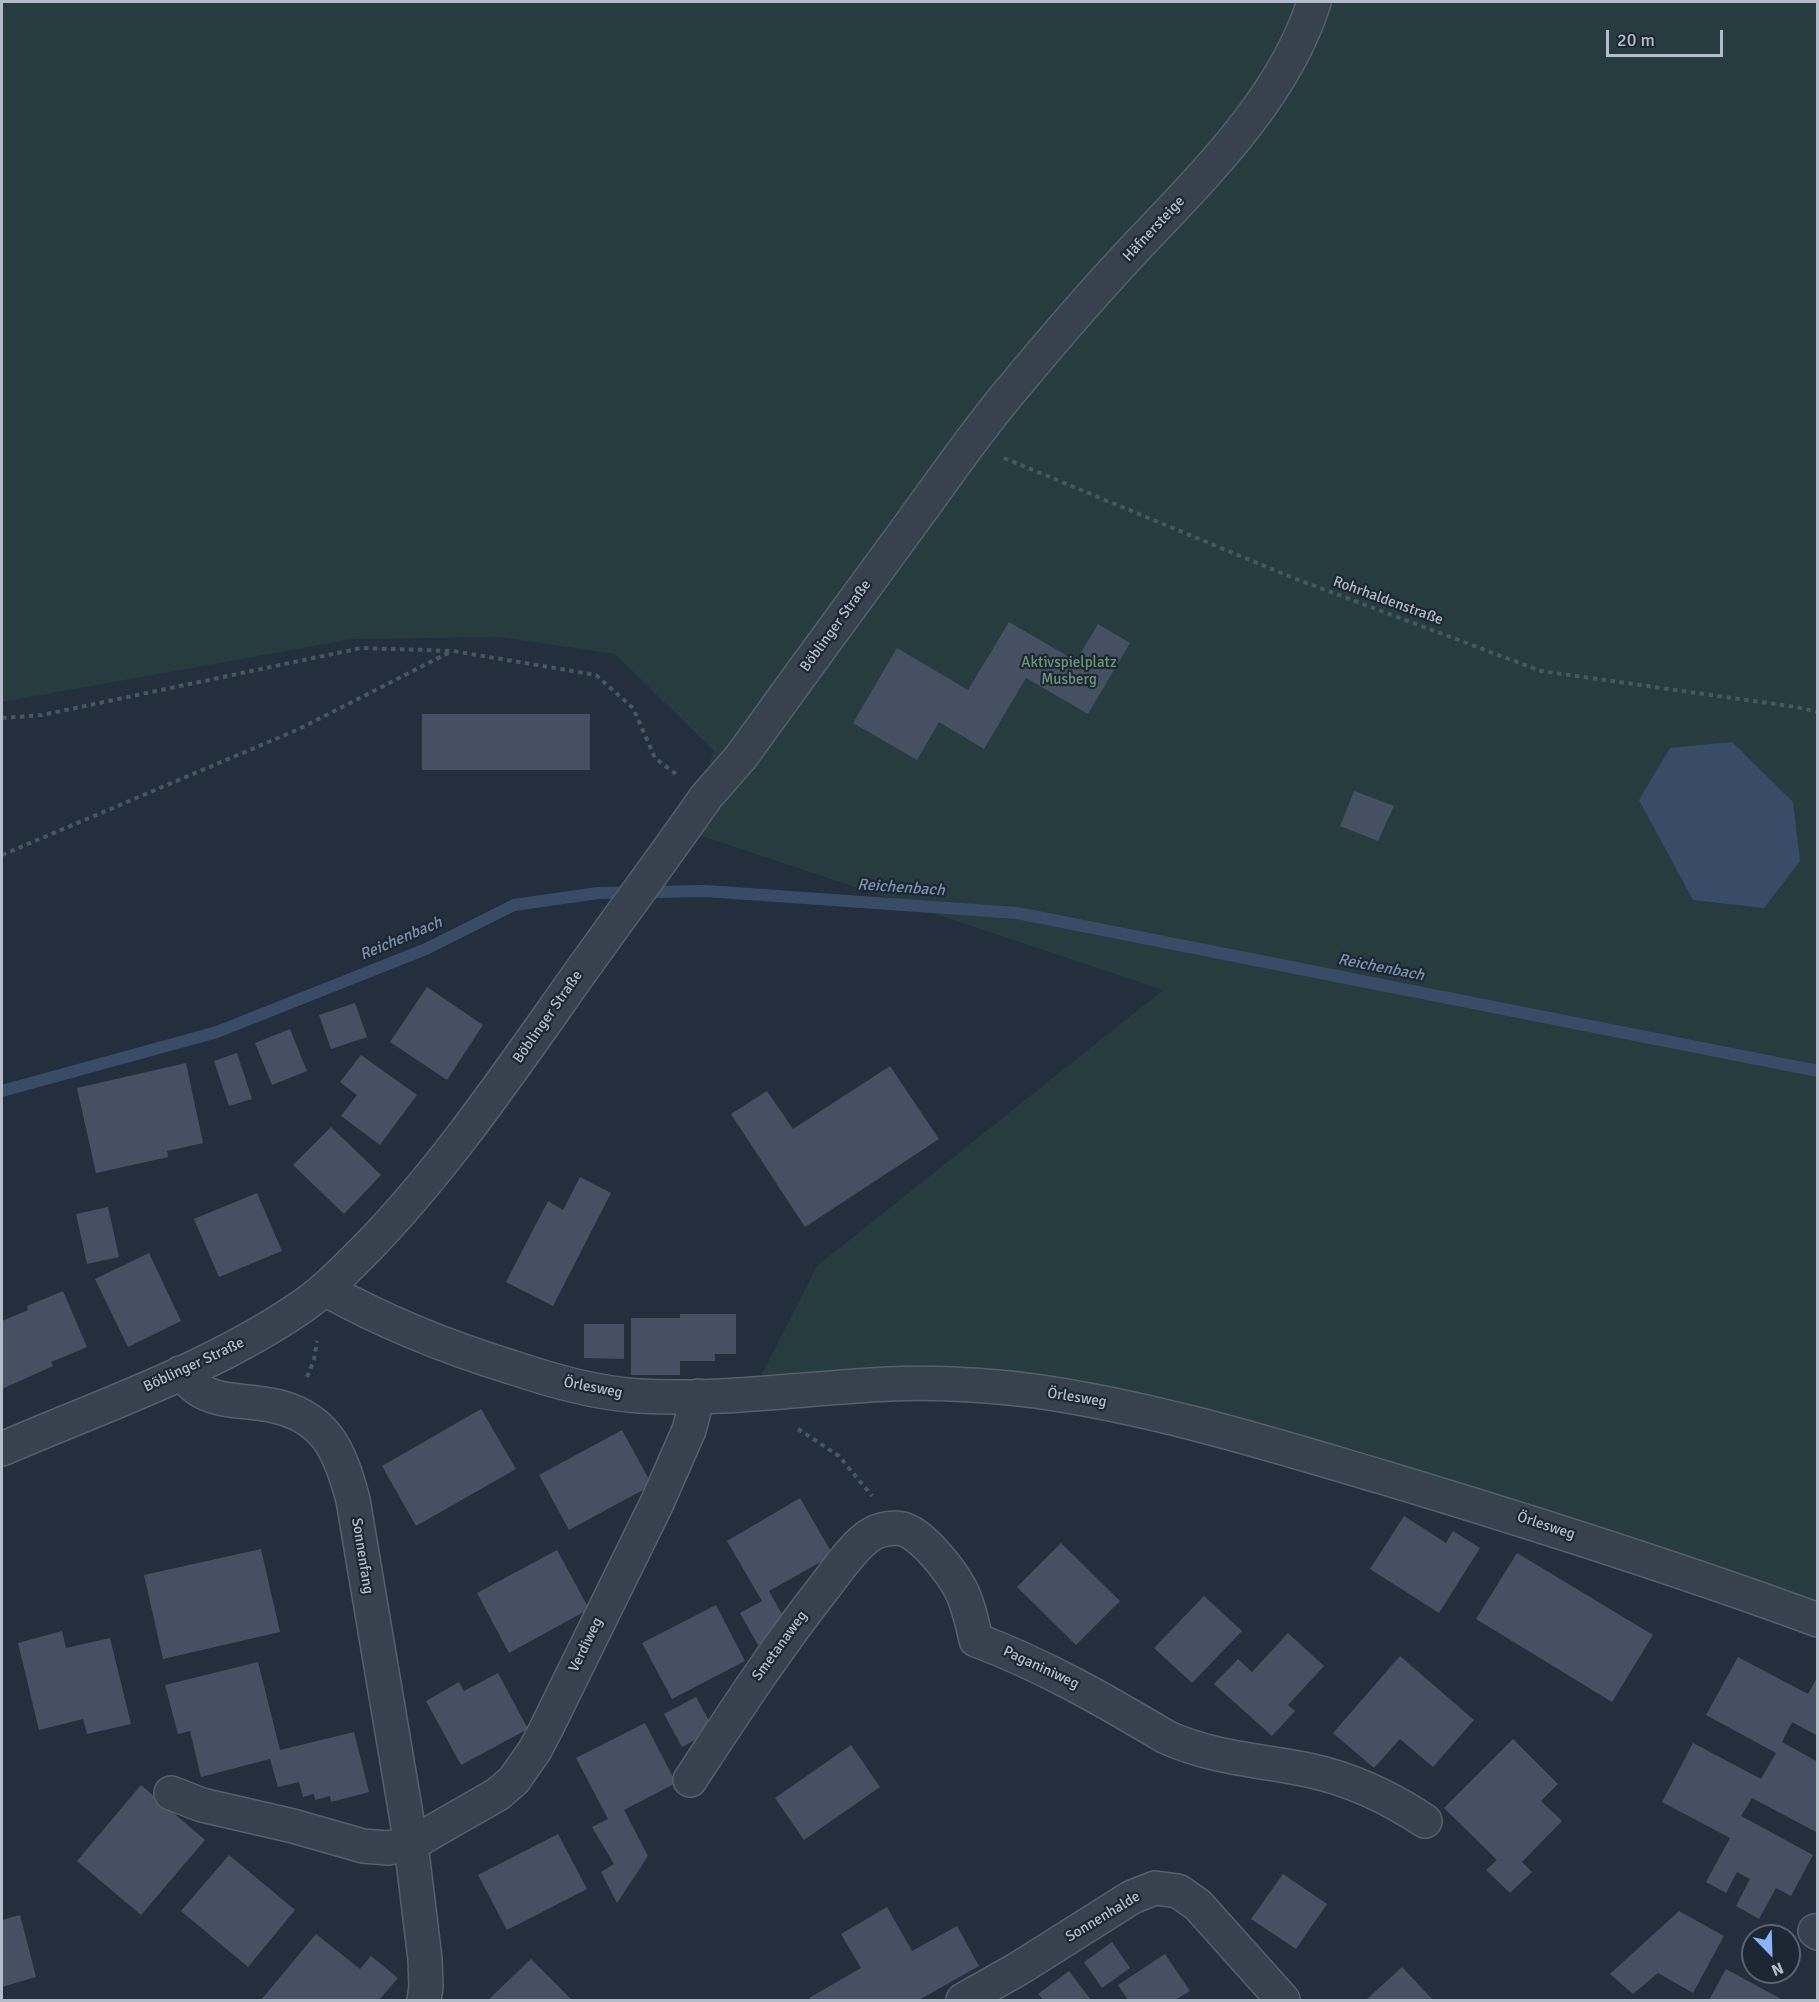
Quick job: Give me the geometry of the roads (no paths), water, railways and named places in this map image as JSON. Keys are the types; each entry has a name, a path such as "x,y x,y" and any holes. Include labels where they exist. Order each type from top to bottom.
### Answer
{"street":[{"name":"Häfnersteige","path":"970,441 1102,285 1195,185 1240,132 1276,81 1308,21 1314,2"},
{"name":"Böblinger Straße","path":"2,1449 180,1373 262,1332 298,1310 325,1289 404,1209 440,1164 706,797 741,757 970,441"},
{"name":"Örlesweg","path":"325,1289 376,1316 443,1344 568,1384 605,1393 645,1396 751,1396 892,1384 937,1384 1032,1391 1135,1408 1212,1427 1525,1520 1626,1552 1818,1620"},
{"name":"Sonnenfang","path":"180,1373 198,1389 216,1398 270,1405 293,1411 311,1421 331,1441 344,1467 353,1500 411,1844 425,1959 424,2001"},
{"name":"Verdiweg","path":"411,1844 498,1794 514,1780 530,1758 657,1503 689,1430 698,1396"},
{"name":"Smetanaweg","path":"690,1780 748,1691 830,1580 855,1549 872,1534 888,1528"},
{"name":"Paganiniweg","path":"888,1528 903,1529 942,1561 960,1588 971,1616 976,1640 1012,1653 1052,1672 1185,1746 1234,1759 1308,1770 1343,1779 1401,1805 1425,1821"},
{"path":"171,1793 202,1805 293,1826 363,1846 388,1848 411,1844"},
{"name":"Sonnenhalde","path":"963,2001 1132,1898 1155,1888 1178,1891 1198,1905 1284,2001"}],"water":[{"path":"1732,742 1793,802 1800,861 1764,908 1693,900 1639,800 1670,748"}],"waterway":[{"name":"Reichenbach","path":"2,1091 217,1032 426,949 514,905 598,893 706,891 1017,913 1818,1071"}],"park label":[{"name":"Aktivspielplatz Musberg","path":"1069,672"}]}
